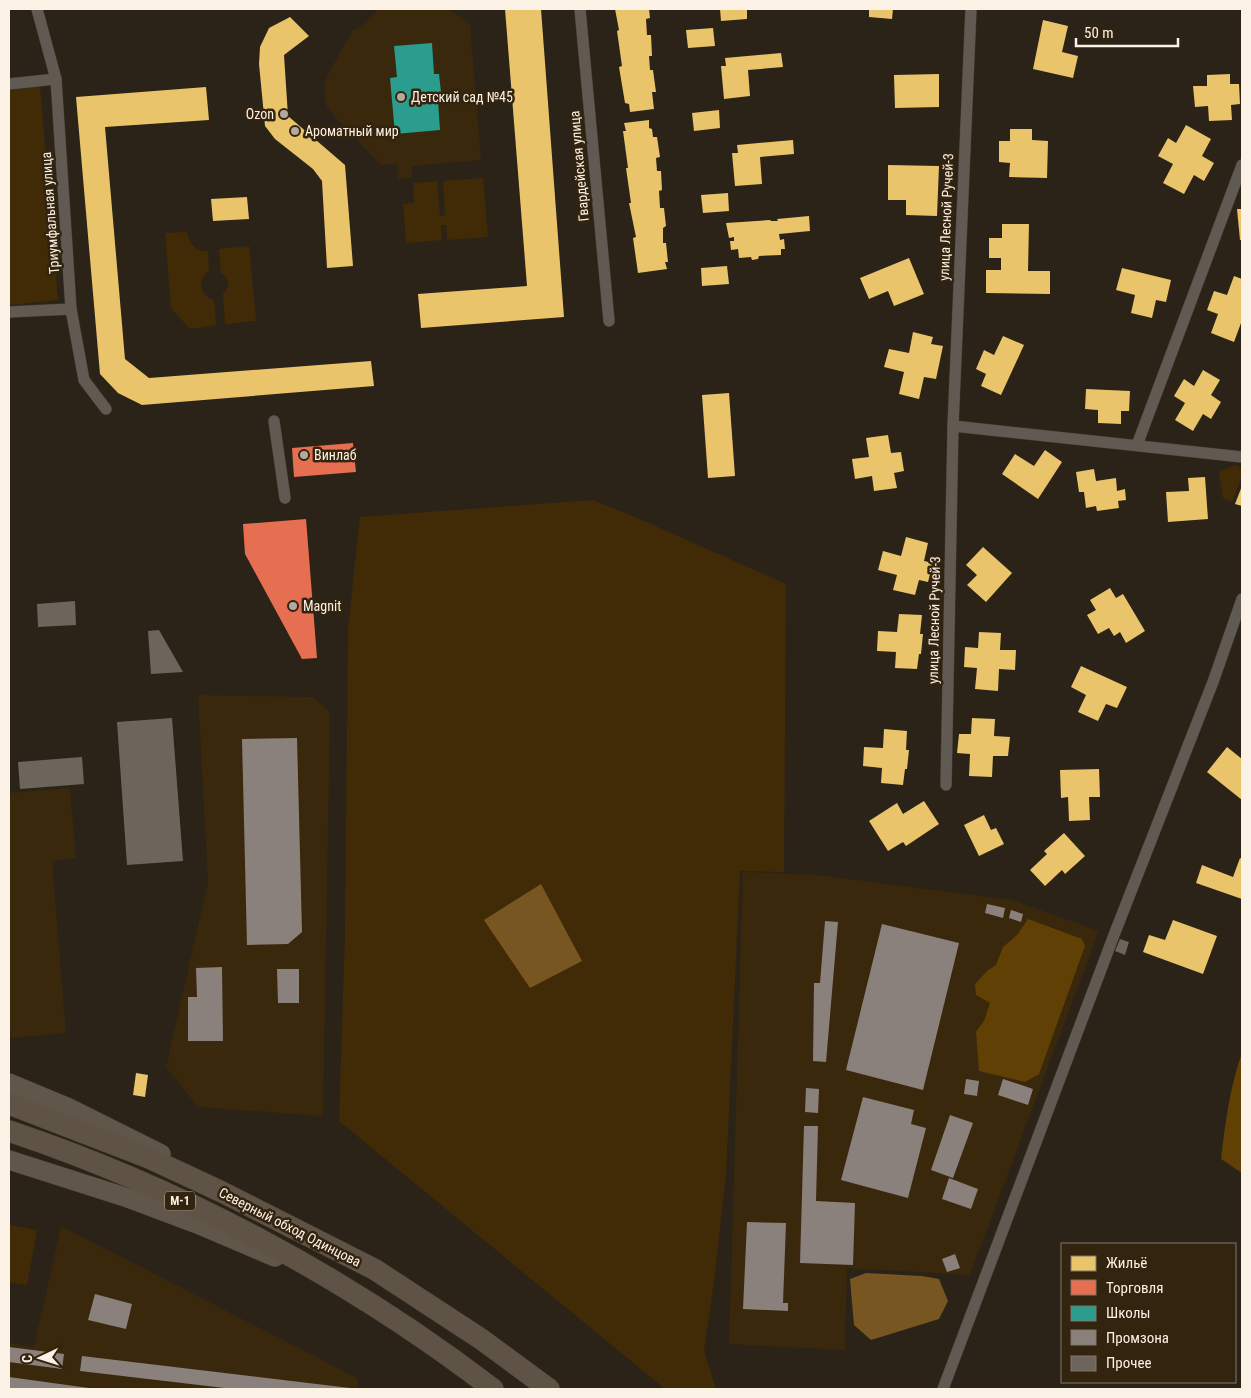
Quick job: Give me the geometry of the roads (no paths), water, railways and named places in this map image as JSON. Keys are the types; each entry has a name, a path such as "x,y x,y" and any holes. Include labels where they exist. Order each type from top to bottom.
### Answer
{"highway":[{"name":"Северный обход Одинцова","path":"9,1104 149,1158 222,1192 374,1269 481,1339 549,1389"},
{"name":"Северный обход Одинцова","path":"9,1131 108,1168 215,1217 296,1259 343,1287 455,1360 493,1389"}],"main road":[{"path":"9,1083 70,1108 159,1153 222,1192"},
{"path":"9,1160 128,1198 200,1225 343,1287"}],"street":[{"name":"Триумфальная улица","path":"38,9 56,79 71,309 84,380 106,409"},
{"name":"Гвардейская улица","path":"580,9 609,321"},
{"name":"улица Лесной Ручей-3","path":"946,784 953,426 971,9"},
{"path":"9,84 56,79"},
{"path":"1137,445 1242,165"},
{"path":"9,312 71,309"},
{"path":"274,420 285,498"},
{"path":"953,426 1242,457"},
{"path":"943,1389 1114,935 1213,682 1242,599"}],"place":[{"name":"Детский сад №45","path":"401,97"},
{"name":"Ozon","path":"284,114"},
{"name":"Ароматный мир","path":"295,131"},
{"name":"Винлаб","path":"304,455"},
{"name":"Magnit","path":"293,606"}]}
